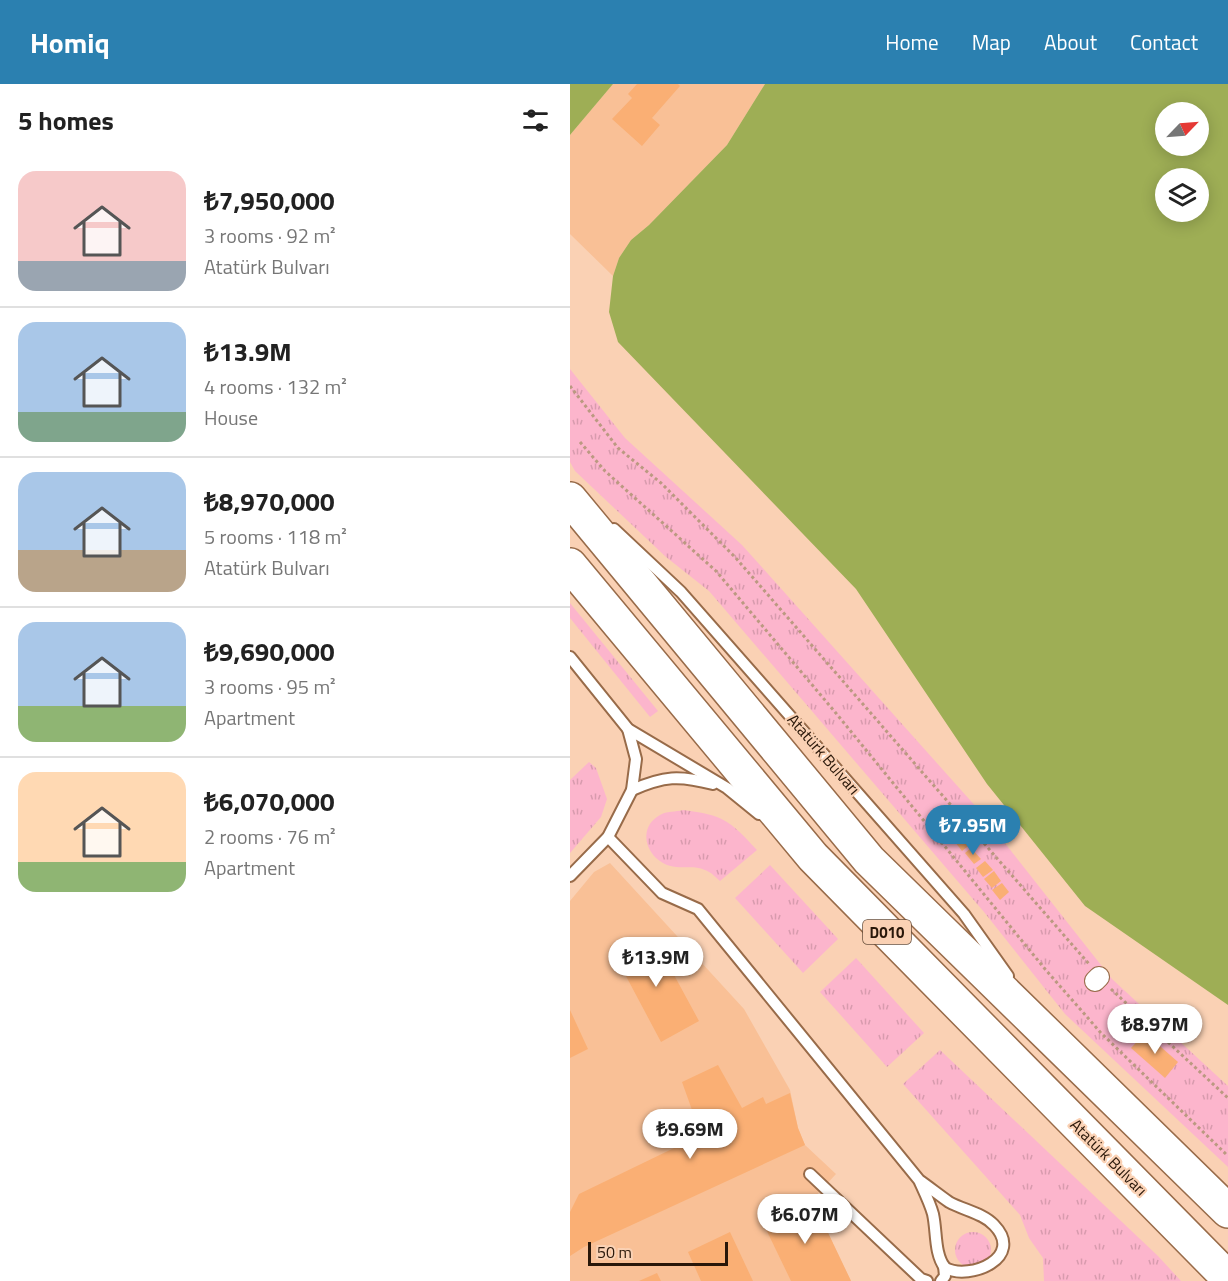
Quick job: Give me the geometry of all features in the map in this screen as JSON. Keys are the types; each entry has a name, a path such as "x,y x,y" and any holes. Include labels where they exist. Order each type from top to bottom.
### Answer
{"highway":[{"name":"Atatürk Bulvarı","path":"570,497 869,860 1228,1211"},
{"name":"Atatürk Bulvarı","path":"570,564 813,857 1228,1278"},
{"path":"1095,1081 1228,1196"}],"lane":[{"name":"Atatürk Bulvarı","path":"570,497 615,530 681,592 964,914 1051,1038"},
{"name":"Atatürk Bulvarı","path":"570,657 628,729 727,788 813,857"},
{"name":"Atatürk Bulvarı","path":"628,729 636,759 632,790"},
{"name":"Atatürk Bulvarı","path":"632,790 658,779 689,778 727,788"},
{"path":"570,876 608,837 632,790"},
{"path":"608,837 662,893 698,909 919,1180 950,1202 984,1217 994,1225 1001,1236 1004,1248 1001,1261 993,1272 982,1279 969,1281 957,1278 939,1260 933,1213 919,1180"},
{"path":"810,1174 921,1279 927,1281"},
{"path":"941,1281 945,1276 944,1266"}],"path":[{"path":"570,386 618,448 694,514 749,572 1097,979 1228,1098"},
{"path":"580,442 605,471 716,571 1045,969 1101,1033 1228,1156"}],"shaded area":[{"path":"570,84 613,84 570,135"},
{"path":"613,84 765,84 727,145 649,225 631,240 619,258 613,276 570,234 570,135"},
{"path":"765,84 1228,84 1228,1005 1085,906 987,784 856,589 618,342 609,312 613,276 619,258 631,240 649,225 727,145"},
{"path":"610,863 744,1009 790,1090 798,1128 805,1145 836,1174 812,1200 851,1281 570,1281 570,901 594,872"}],"green space":[{"path":"570,369 625,438 742,545 978,809 1112,979 1228,1086 1228,1167 1065,1014 984,912 709,591 666,557 575,471 570,462"},
{"path":"570,603 658,711 650,717 570,618"},
{"path":"589,762 596,768 607,799 601,817 570,853 570,780"},
{"path":"683,810 708,814 725,821 757,850 720,881 702,869 676,867 663,863 656,858 649,847 647,830 654,819 660,815"},
{"path":"770,865 838,939 803,973 735,898"},
{"path":"856,958 924,1033 887,1067 820,992"},
{"path":"940,1050 1158,1256 1181,1281 1044,1281 1043,1258 1029,1238 1020,1215 903,1084"},
{"path":"973,1232 986,1237 991,1250 986,1263 973,1268 960,1263 955,1250 960,1237"}],"building":[{"path":"637,84 678,84 680,86 652,118 660,125 642,146 612,119 632,98 628,94"},
{"path":"964,834 972,843 962,851 955,842"},
{"path":"971,848 981,859 974,864 965,853"},
{"path":"985,861 993,870 983,877 976,868"},
{"path":"994,871 1001,881 992,888 984,879"},
{"path":"1002,883 1009,892 1000,900 992,890"},
{"path":"625,938 631,950 654,938 699,1021 661,1042 610,946"},
{"path":"570,1010 588,1049 570,1058"},
{"path":"1145,1033 1178,1062 1165,1078 1131,1048"},
{"path":"718,1065 742,1108 763,1097 766,1104 790,1093 798,1128 805,1145 584,1247 570,1256 570,1212 579,1194 701,1135 682,1082"},
{"path":"810,1198 851,1281 791,1281 762,1221"},
{"path":"730,1232 753,1281 701,1281 688,1252"},
{"path":"657,1273 661,1281 639,1281"}]}
